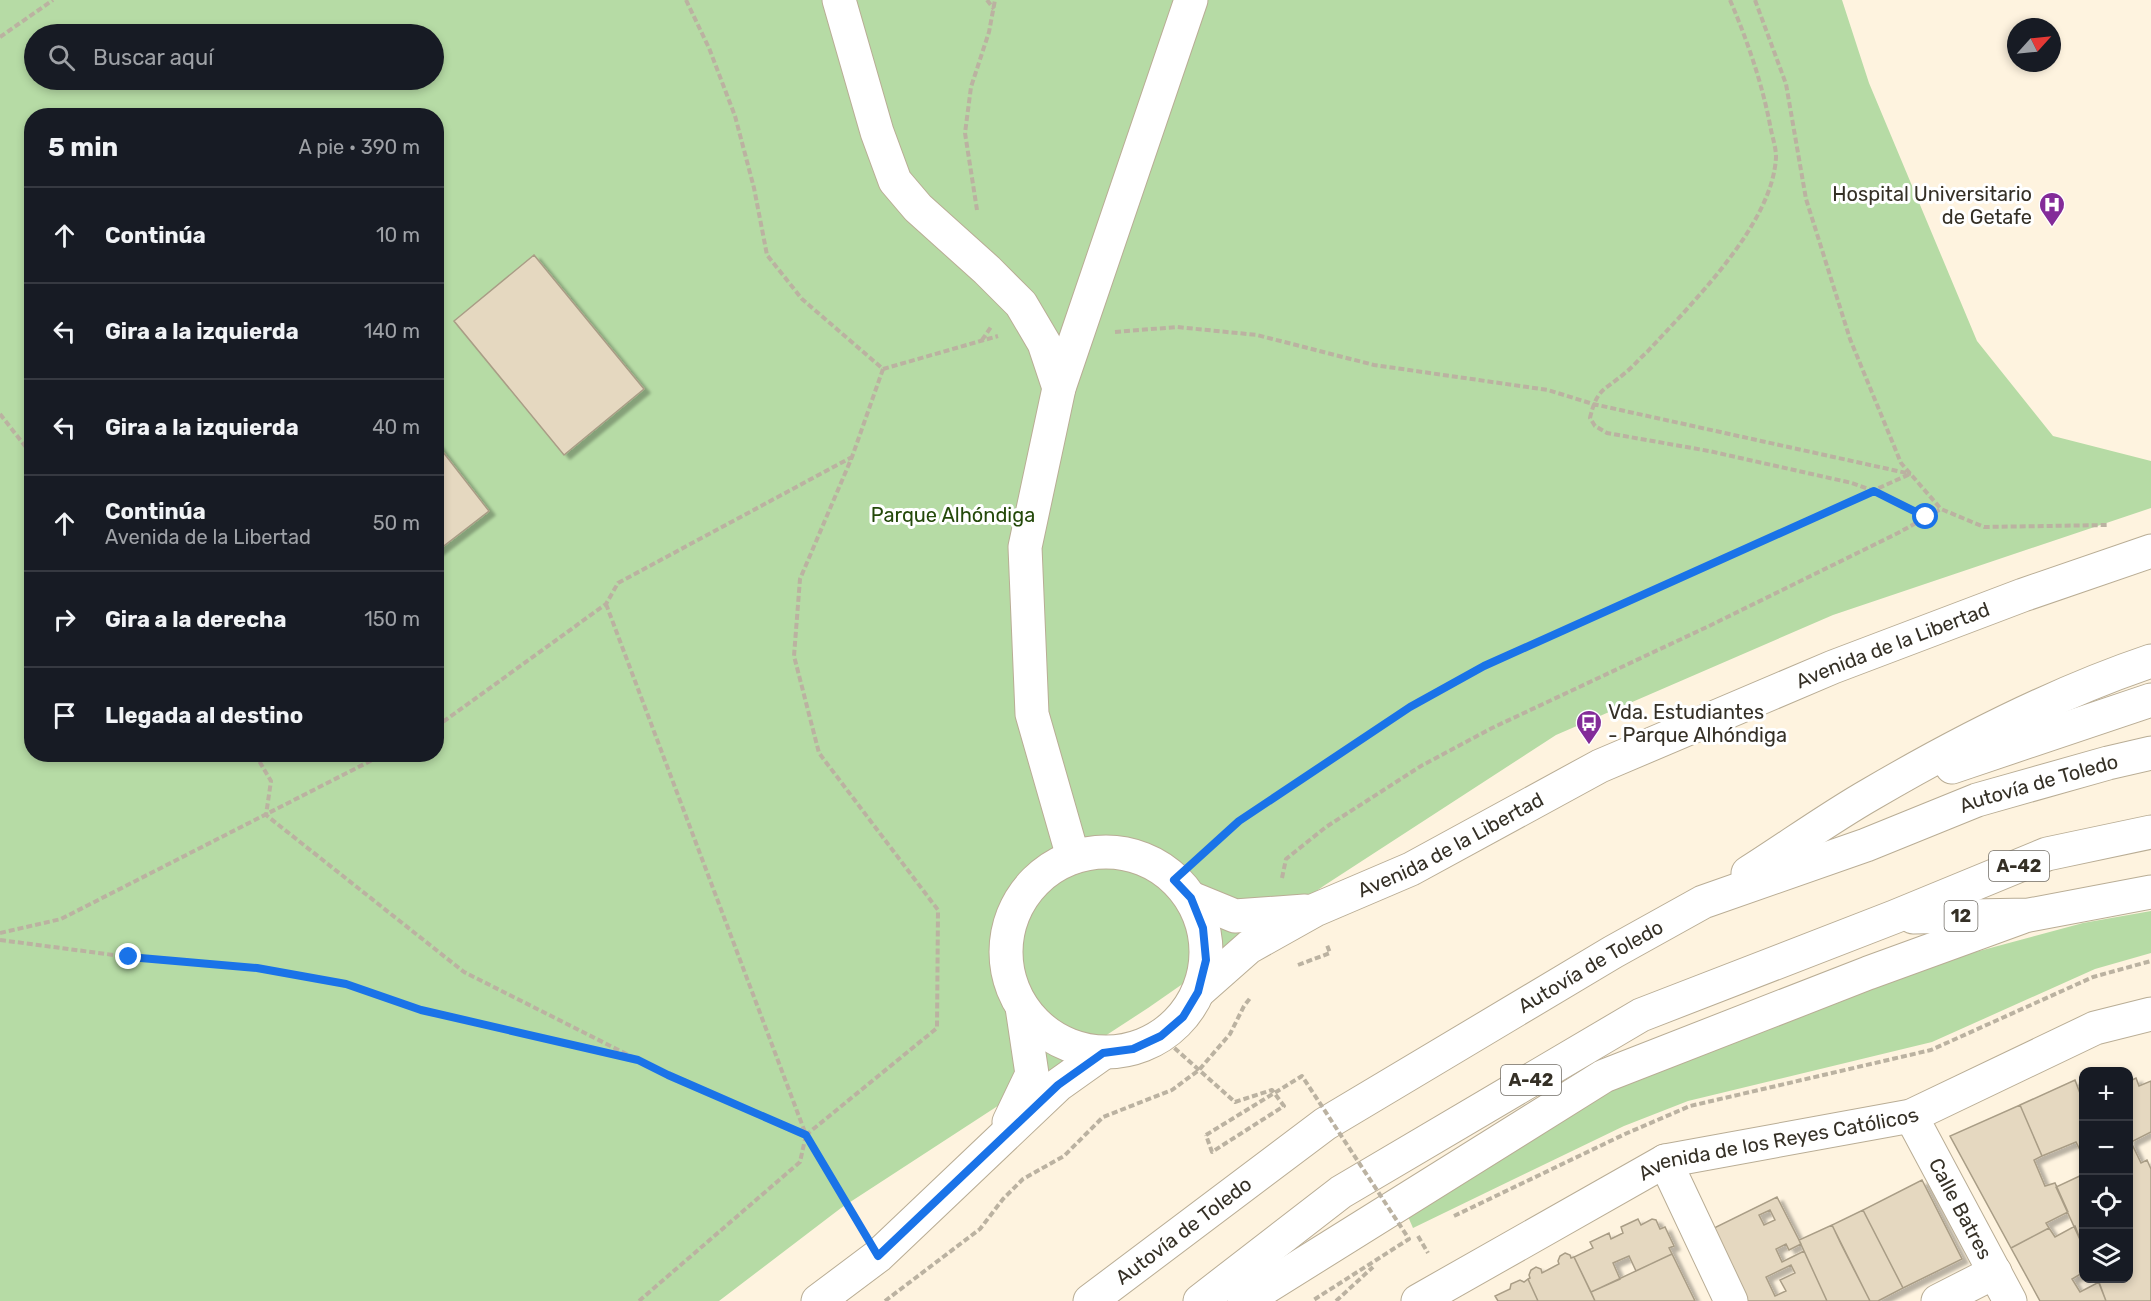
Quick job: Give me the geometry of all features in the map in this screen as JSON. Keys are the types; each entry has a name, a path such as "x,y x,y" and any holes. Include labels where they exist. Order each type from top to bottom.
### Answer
{"main road":[{"path":"839,0 877,132 895,181 918,208 1021,304 1044,343 1059,388"},
{"path":"1073,857 1032,714 1025,547 1059,388 1191,0"},
{"name":"Avenida de la Libertad","path":"1198,992 1250,948 1315,910 1411,869 1600,766 1833,667 2023,595 2151,550"},
{"path":"1703,902 1870,794 2024,713 2081,686 2151,661"},
{"path":"1870,794 2151,700"},
{"name":"Autovía de Toledo","path":"1090,1301 1325,1124 1613,952 1703,902 1866,845 1977,800 2151,753"},
{"name":"A-42","path":"1200,1301 1341,1192 1641,1015 1894,917 2047,854 2151,832"},
{"path":"1000,1140 1032,1074 1022,1007 1009,979 1005,949 1011,919 1025,892 1046,870 1073,857 1106,851 1139,857 1183,889 1203,928 1206,960 1198,992 1183,1017 1161,1036 1133,1049 1103,1053 1071,1047 1044,1031 1022,1007"},
{"name":"Avenida de la Libertad","path":"1183,889 1235,916 1315,910"},
{"path":"1244,1301 1604,1076 1868,973 2029,915 2151,892"},
{"name":"12","path":"1894,917 2029,915"},
{"name":"Avenida de los Reyes Católicos","path":"1418,1301 1665,1161 1911,1116 2095,1028 2151,1014"},
{"path":"818,1301 878,1256 1058,1085 1103,1053"},
{"name":"Calle Batres","path":"1911,1116 2010,1301"},
{"path":"1665,1161 1731,1301"},
{"path":"1938,1301 1995,1272"}],"path":[{"path":"0,37 53,0"},
{"path":"686,0 709,48 735,116 754,188 767,255 802,299 883,369"},
{"path":"987,0 994,9"},
{"path":"987,270 965,134 971,87 989,32 995,0"},
{"path":"1730,0 1742,29 1767,109 1776,154 1770,192 1760,213 1715,277 1625,374 1604,387 1593,404 1590,418 1596,426 1607,433 1709,451 1852,483 1874,491 1926,517"},
{"path":"1755,0 1786,84 1806,199 1850,339 1901,463 1941,509"},
{"path":"1076,338 1177,327 1257,335 1374,365 1548,390 1593,404 1911,474"},
{"path":"883,369 1003,335 1044,343"},
{"path":"639,1301 800,1162 806,1135 937,1028 938,910 819,753 794,656 800,579 852,457 883,369"},
{"path":"0,414 24,445"},
{"path":"444,721 606,604 618,583 852,457"},
{"path":"1183,889 1239,821 1410,707 1495,661 1911,474"},
{"path":"606,604 806,1135 878,1256"},
{"path":"260,762 271,781 266,815"},
{"path":"0,933 61,919 369,762"},
{"path":"266,815 464,972 668,1075 806,1135"},
{"path":"0,940 129,957 257,968 335,981 421,1010 638,1060"},
{"path":"1448,1219 1625,1134 1690,1106 1931,1050 2093,977 2151,961"},
{"path":"1161,1036 1235,1102 1272,1090 1278,1098 1284,1106 1212,1152 1206,1135 1215,1129 1273,1094 1283,1088 1302,1076 1409,1239 1312,1301"},
{"path":"1417,1234 1447,1284"},
{"path":"1336,1301 1388,1253"}],"green space":[{"name":"Parque Alhóndiga","path":"0,0 1842,0 1869,83 1977,341 2053,436 2151,461 2151,508 1833,615 1556,735 1325,885 1148,1008 841,1208 719,1301 0,1301"},
{"path":"2151,911 2151,953 2095,969 1932,1042 1688,1101 1624,1126 1413,1228 1406,1212 1620,1079 1890,975 2083,923"}],"building":[{"path":"534,255 644,389 564,455 454,321"},
{"path":"444,453 489,511 444,546"},
{"path":"2136,1078 2139,1086 2151,1081 2151,1132 2133,1141 2133,1121 2133,1080"},
{"path":"2075,1080 2079,1091 2079,1148 2076,1142 2042,1156 2020,1105"},
{"path":"2020,1105 2042,1156 2034,1160 2045,1186 2055,1183 2068,1212 2046,1223 2049,1228 2011,1248 1950,1136"},
{"path":"2133,1146 2141,1163 2147,1160 2151,1169 2151,1301 2106,1301 2099,1283 2133,1283"},
{"path":"2079,1176 2079,1237 2056,1187"},
{"path":"1922,1180 1962,1259 1903,1288 1863,1210"},
{"path":"1777,1197 1801,1244 1789,1250 1786,1244 1776,1249 1782,1262 1804,1251 1827,1301 1745,1301 1710,1230","holes":["1770,1210 1775,1220 1764,1225 1759,1215","1791,1265 1795,1273 1780,1280 1786,1291 1775,1296 1766,1277"]},
{"path":"1863,1210 1903,1288 1878,1301 1870,1301 1832,1225"},
{"path":"1638,1219 1641,1225 1652,1219 1656,1220 1660,1229 1665,1227 1674,1246 1669,1248 1672,1254 1636,1271 1629,1256 1613,1263 1620,1279 1591,1292 1574,1257 1593,1248 1590,1242 1609,1233 1611,1239 1623,1233 1621,1227"},
{"path":"1832,1225 1870,1301 1827,1301 1799,1240"},
{"path":"2075,1226 2079,1236 2079,1275 2072,1279 2080,1292 2099,1283 2106,1301 2040,1301 2011,1248 2049,1228 2055,1237"},
{"path":"1565,1253 1571,1258 1574,1257 1595,1301 1538,1301 1528,1279 1531,1270 1536,1267 1541,1269 1542,1273 1559,1264 1560,1256"},
{"path":"1672,1254 1695,1301 1595,1301 1591,1292"},
{"path":"1528,1279 1538,1301 1498,1301 1495,1296 1510,1289 1511,1284"}],"place":[{"name":"Hospital Universitario de Getafe","path":"2052,228"},
{"name":"Vda. Estudiantes - Parque Alhóndiga","path":"1589,746"}],"route":[{"path":"129,957 257,968 346,984 421,1010 638,1060 806,1135 878,1256 1058,1085 1103,1053 1133,1049 1161,1036 1183,1017 1198,992 1206,960 1203,928 1191,898 1174,880 1239,821 1410,707 1484,666 1874,491 1926,517"}]}
